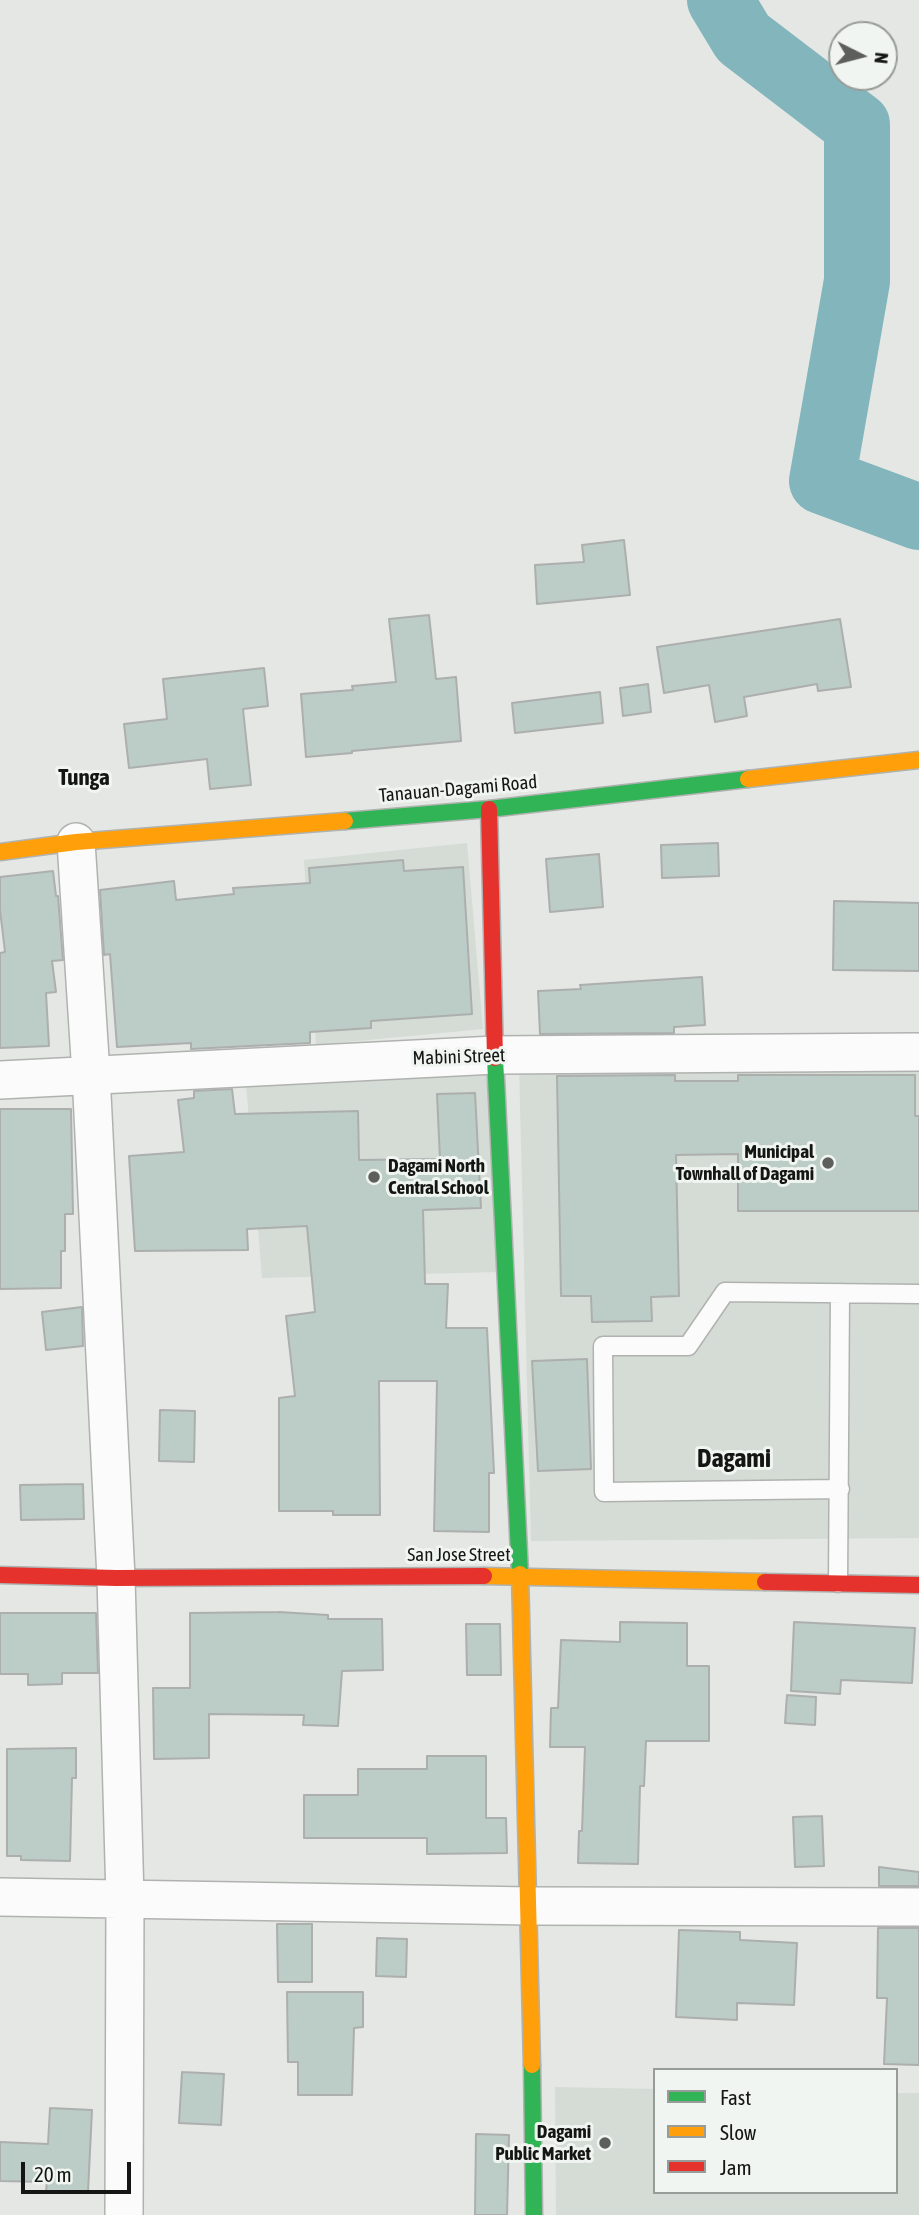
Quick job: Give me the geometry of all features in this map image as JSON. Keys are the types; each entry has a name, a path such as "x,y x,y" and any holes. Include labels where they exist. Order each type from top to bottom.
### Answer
{"street":[{"name":"Tanauan-Dagami Road","path":"0,852 76,842 489,809 919,760"},
{"path":"489,809 495,1055 520,1576 530,1906 534,2215"},
{"path":"76,842 91,1074 116,1578 125,1898 124,2215"},
{"name":"Mabini Street","path":"0,1080 495,1055 919,1052"},
{"name":"San Jose Street","path":"0,1575 116,1578 520,1576 919,1585"},
{"path":"0,1898 530,1906 919,1907"}],"lane":[{"path":"840,1489 604,1492 603,1346 688,1346 725,1292 919,1294"},
{"path":"838,1583 840,1293"}],"shaded area":[{"path":"467,843 483,1029 316,1045 304,860"},
{"path":"919,1062 919,1538 531,1541 519,1064"},
{"name":"Dagami North Central School","path":"489,1072 499,1272 262,1278 246,1083"},
{"name":"Dagami Public Market","path":"555,2087 653,2089 653,2194 898,2194 898,2093 919,2093 919,2215 556,2215"}],"building":[{"path":"624,540 630,595 537,604 535,565 584,562 582,545"},
{"path":"429,615 436,679 456,677 461,741 306,757 301,694 353,690 352,686 396,682 389,619"},
{"path":"840,619 851,687 818,691 817,684 744,697 747,716 715,722 709,685 664,693 657,647"},
{"path":"264,668 268,706 243,709 251,785 210,789 207,759 129,768 124,724 167,719 163,679"},
{"path":"648,684 651,712 623,716 620,688"},
{"path":"600,692 603,723 515,733 512,703"},
{"path":"718,843 719,876 662,878 661,845"},
{"path":"599,854 603,907 550,912 546,859"},
{"path":"403,860 404,871 463,867 472,1014 371,1021 371,1028 310,1032 310,1043 191,1049 191,1043 117,1047 110,954 104,955 100,890 174,881 176,900 234,894 233,888 310,883 309,868"},
{"path":"53,871 58,896 63,960 52,961 56,992 46,993 49,1046 0,1048 0,953 5,952 0,910 0,877"},
{"path":"834,901 919,903 919,971 833,970"},
{"path":"702,977 705,1025 674,1027 674,1033 540,1034 538,991 581,989 580,985"},
{"path":"675,1075 675,1081 738,1081 738,1075 915,1075 915,1116 919,1116 919,1211 738,1211 738,1154 676,1155 679,1296 651,1297 652,1321 592,1322 591,1296 561,1296 557,1076"},
{"path":"232,1089 235,1114 358,1111 359,1160 440,1159 437,1094 475,1093 481,1208 423,1210 425,1284 448,1284 446,1328 487,1328 494,1473 489,1473 489,1532 434,1531 437,1381 379,1381 380,1515 333,1515 333,1511 279,1511 279,1398 295,1396 286,1316 315,1312 307,1226 247,1229 248,1250 135,1251 129,1156 184,1152 178,1100 194,1098 194,1091"},
{"path":"0,1109 71,1109 73,1214 65,1214 61,1288 0,1289"},
{"path":"82,1307 83,1346 46,1350 42,1312"},
{"path":"587,1359 591,1469 538,1471 532,1361"},
{"path":"160,1410 195,1411 194,1462 159,1461"},
{"path":"83,1484 84,1519 21,1520 20,1485"},
{"path":"279,1612 328,1615 328,1619 382,1619 383,1670 342,1671 338,1726 303,1725 304,1715 209,1714 209,1758 154,1759 153,1688 190,1688 190,1613"},
{"path":"0,1613 96,1613 98,1673 62,1673 62,1684 28,1685 28,1674 0,1674"},
{"path":"620,1622 687,1623 687,1666 709,1666 709,1741 646,1741 644,1786 640,1786 638,1864 578,1863 585,1747 550,1747 551,1708 558,1708 561,1640 620,1642"},
{"path":"794,1622 915,1628 912,1683 841,1680 840,1694 791,1691"},
{"path":"466,1624 500,1624 501,1675 467,1675"},
{"path":"787,1695 816,1697 815,1725 785,1723"},
{"path":"76,1748 76,1778 72,1778 70,1861 21,1860 21,1856 7,1856 7,1749"},
{"path":"427,1756 486,1756 486,1818 506,1818 507,1853 427,1854 427,1838 304,1838 304,1795 358,1795 358,1769 427,1769"},
{"path":"822,1816 824,1866 795,1867 793,1817"},
{"path":"879,1867 919,1872 919,1886 879,1886"},
{"path":"277,1924 312,1924 312,1982 278,1982"},
{"path":"878,1928 919,1928 919,2065 884,2064 887,1998 877,1998"},
{"path":"679,1930 740,1932 740,1940 797,1943 794,2005 737,2003 737,2020 676,2017"},
{"path":"377,1938 407,1939 406,1977 376,1976"},
{"path":"287,1992 363,1992 363,2027 354,2028 352,2095 298,2095 298,2062 288,2062"},
{"path":"182,2072 224,2074 221,2125 179,2123"},
{"path":"50,2108 92,2110 88,2192 46,2191 47,2182 0,2181 0,2142 48,2144"},
{"path":"476,2134 509,2135 507,2215 475,2215"}],"waterway":[{"path":"720,0 743,38 857,125 857,281 822,481 919,517"}],"traffic: fast":[{"path":"345,821 489,809 748,779"},
{"path":"495,1058 520,1574"},
{"path":"532,2065 534,2215"}],"traffic: slow":[{"path":"748,779 919,760"},
{"path":"0,852 76,842 345,821"},
{"path":"520,1574 532,2065"},
{"path":"484,1576 765,1582"}],"traffic: jam":[{"path":"489,809 495,1058"},
{"path":"0,1575 116,1578 484,1576"},
{"path":"765,1582 919,1585"}],"place":[{"name":"Municipal Townhall of Dagami","path":"828,1163"},
{"name":"Dagami North Central School","path":"374,1177"},
{"name":"Dagami Public Market","path":"605,2143"}],"district":[{"name":"Tunga","path":"84,778"},
{"name":"Dagami","path":"734,1459"}]}
